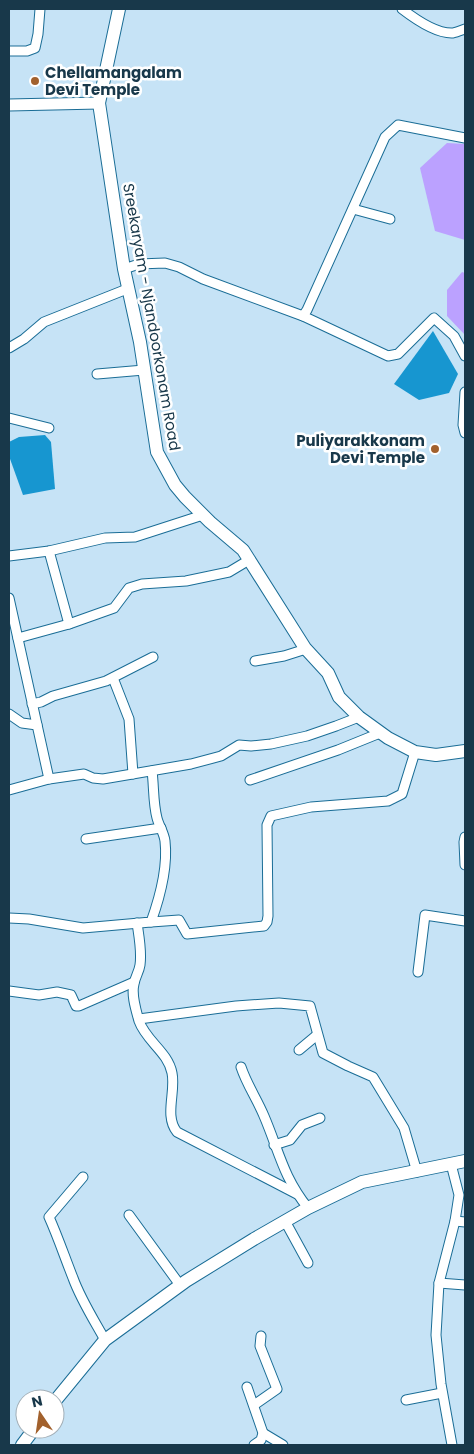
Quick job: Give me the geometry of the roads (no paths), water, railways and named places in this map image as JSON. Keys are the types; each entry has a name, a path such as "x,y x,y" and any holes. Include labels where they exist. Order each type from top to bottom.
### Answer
{"main road":[{"name":"Sreekaryam - Njandoorkonam Road","path":"119,9 99,103 127,289 140,342 157,452 175,485 203,515 243,550 306,649 328,673 339,697 380,732 415,752 436,755 465,751"},
{"path":"65,1389 105,1340 180,1286 285,1221 362,1182 465,1161"}],"street":[{"path":"9,51 27,51 35,48 40,9"},
{"path":"402,9 414,19 430,27 453,33 465,29"},
{"path":"9,105 99,103"},
{"path":"303,316 308,310 385,137 398,125 465,138"},
{"path":"353,209 390,219"},
{"path":"124,269 138,264 165,263 180,267 203,279 303,316 388,356 398,354 434,318 454,336 465,356"},
{"path":"9,335 12,347 44,322 127,289"},
{"path":"97,374 144,370"},
{"path":"465,392 462,426 465,433"},
{"path":"9,418 49,428"},
{"path":"9,556 49,551 105,538 135,536 203,515"},
{"path":"49,551 69,624"},
{"path":"18,638 69,624 114,608 129,588 142,584 186,581 229,572 248,560"},
{"path":"9,598 49,779"},
{"path":"255,661 284,656 306,649"},
{"path":"32,704 106,681 153,657"},
{"path":"113,678 129,719 133,774"},
{"path":"9,714 22,724 37,725"},
{"path":"9,790 49,779 84,774 93,778 103,779 192,764 221,756 239,745 271,744 307,736 359,716"},
{"path":"250,780 338,750 380,732"},
{"path":"9,918 29,919 83,928 179,920 186,934 264,926 268,916 267,831 270,817 274,814 311,807 388,801 400,796 415,752"},
{"path":"151,922 164,868 165,840 156,812 152,771"},
{"path":"86,838 161,828"},
{"path":"465,837 465,865"},
{"path":"418,972 425,915 465,921"},
{"path":"137,923 140,944 140,967 132,992 139,1019 148,1036 170,1064 172,1074 171,1125 177,1132 297,1194"},
{"path":"9,991 39,995 57,992 71,995 76,1006 79,1006 134,982"},
{"path":"139,1019 209,1009 279,1003 310,1006 323,1052 373,1077 404,1128 417,1172"},
{"path":"299,1050 317,1035"},
{"path":"241,1067 247,1085 256,1097 265,1117 283,1169 297,1194 308,1208"},
{"path":"274,1145 290,1140 302,1125 320,1118"},
{"path":"451,1164 461,1207 455,1221 439,1283 436,1335 442,1393 452,1445"},
{"path":"83,1177 49,1217 83,1301 105,1340"},
{"path":"129,1215 180,1286"},
{"path":"285,1221 308,1263"},
{"path":"455,1221 465,1222"},
{"path":"439,1283 465,1285"},
{"path":"254,1405 277,1389 260,1346 261,1336"},
{"path":"248,1387 263,1433 261,1440 254,1445"},
{"path":"406,1400 442,1393"},
{"path":"263,1433 283,1445"}],"water":[{"path":"433,331 458,374 449,393 419,400 394,384"},
{"path":"45,435 51,442 55,489 23,495 9,456 9,442 19,437"}],"place":[{"name":"Chellamangalam Devi Temple","path":"35,81"},
{"name":"Puliyarakkonam Devi Temple","path":"435,449"}]}
